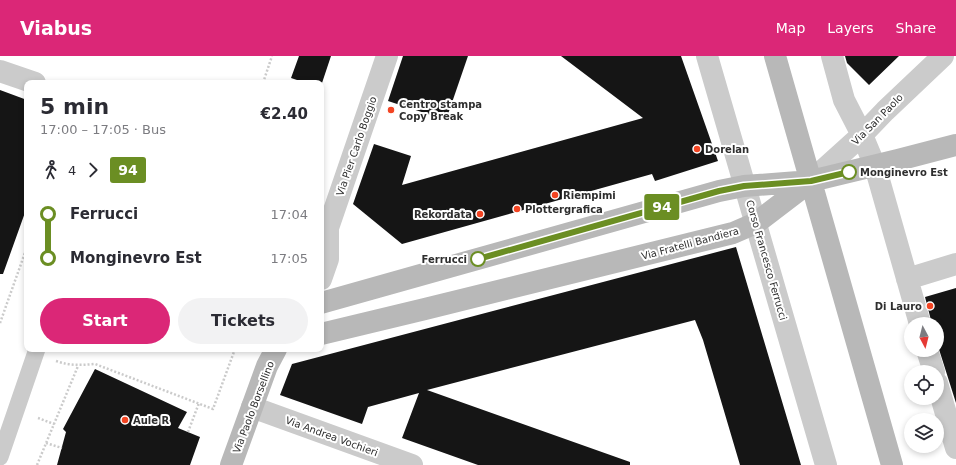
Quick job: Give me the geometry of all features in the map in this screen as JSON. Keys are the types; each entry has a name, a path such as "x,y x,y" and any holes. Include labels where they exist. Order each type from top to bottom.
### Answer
{"street":[{"name":"Via Pier Carlo Boggio","path":"324,270 328,259 324,230 387,56"},
{"name":"Corso Francesco Ferrucci","path":"707,56 826,465"},
{"path":"775,56 892,465"},
{"path":"832,56 844,100 862,135 875,166 918,317"},
{"name":"Via San Paolo","path":"811,181 862,135 942,56"},
{"path":"0,71 27,80"},
{"path":"324,302 719,191 744,186 811,181 956,145"},
{"name":"Via Fratelli Bandiera","path":"324,333 733,233 756,223 811,181"},
{"path":"907,279 956,264"},
{"name":"Via Paolo Borsellino","path":"231,465 267,366 275,352"},
{"path":"943,405 956,448"},
{"name":"Via Andrea Vochieri","path":"252,407 412,465"}],"lane":[{"path":"6,459 36,352"}],"path":[{"path":"263,80 272,56"},
{"path":"0,324 24,256"},
{"path":"64,364 78,366 95,364 213,409 234,352"},
{"path":"37,465 78,366"},
{"path":"188,432 199,403"},
{"path":"43,420 54,424"},
{"path":"46,443 62,448"}],"building":[{"path":"299,56 331,56 323,80 297,80 291,78"},
{"path":"403,56 468,56 446,120 388,101"},
{"path":"561,56 681,56 718,161 655,181 652,174 402,244 353,204 374,144 411,156 402,185 643,118"},
{"path":"845,56 899,56 869,85 847,63"},
{"path":"0,90 24,99 24,215 3,274 0,274"},
{"path":"736,247 801,465 740,465 703,340 695,320 427,390 630,462 630,465 478,465 402,438 419,393 368,407 362,424 280,395 292,364"},
{"path":"956,288 956,403 941,357 944,357 944,317 930,317 925,297"},
{"name":"Aule R","path":"95,369 187,412 178,428 200,437 190,465 57,465 66,432 63,429"}],"bus line":[{"name":"94","path":"478,259 719,191 744,186 811,181 849,172"}],"place":[{"name":"Centro stampa Copy Break","path":"391,110"},
{"name":"Dorelan","path":"697,149"},
{"name":"Monginevro Est","path":"849,172"},
{"name":"Riempimi","path":"555,195"},
{"name":"Plottergrafica","path":"517,209"},
{"name":"Rekordata","path":"480,214"},
{"name":"Ferrucci","path":"478,259"},
{"name":"Di Lauro","path":"930,306"},
{"name":"Aule R","path":"125,420"}]}
